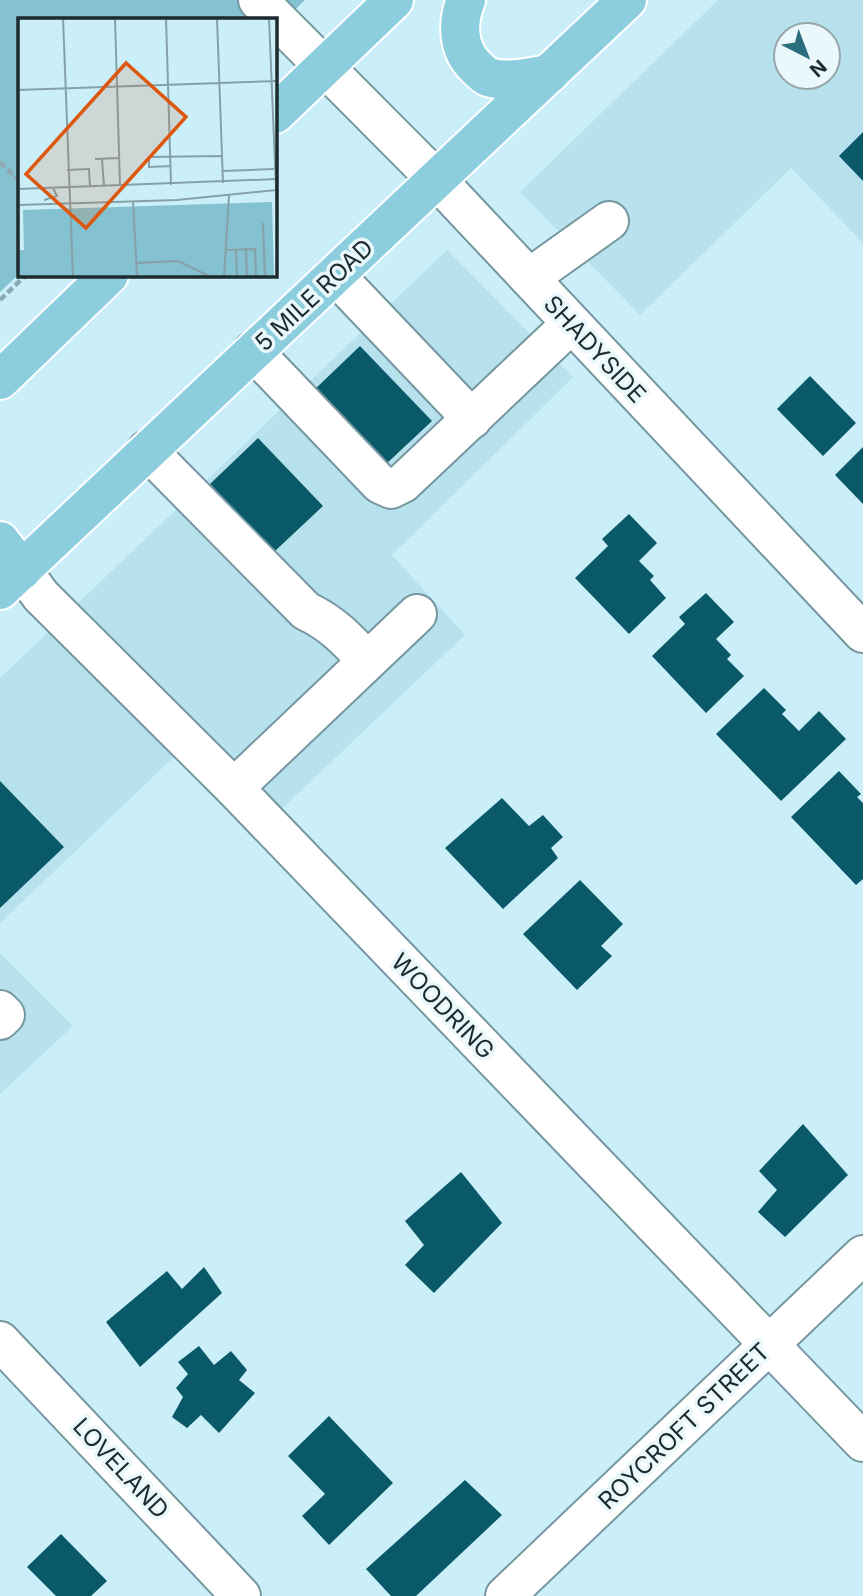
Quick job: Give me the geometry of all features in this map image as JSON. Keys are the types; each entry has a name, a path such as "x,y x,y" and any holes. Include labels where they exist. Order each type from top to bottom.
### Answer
{"main road":[{"path":"276,113 394,0"},
{"path":"466,0 460,23 461,45 470,61 487,77 507,79 549,74"},
{"name":"5 MILE ROAD","path":"7,567 146,450 627,0"},
{"path":"0,380 108,276"}],"street":[{"name":"SHADYSIDE","path":"257,0 275,18"},
{"name":"SHADYSIDE","path":"276,19 437,180 863,634"},
{"path":"529,278 609,221"},
{"path":"335,275 472,419"},
{"path":"253,351 380,484 391,488 403,483 571,324"},
{"path":"146,450 306,611 339,631 368,661"},
{"name":"WOODRING","path":"7,567 41,596 234,788 863,1442"},
{"path":"234,788 417,614"},
{"path":"0,1010 5,1015 0,1020"},
{"name":"ROYCROFT STREET","path":"505,1596 863,1255"},
{"name":"LOVELAND","path":"0,1341 241,1596"}],"path":[{"path":"0,162 18,180"},
{"path":"0,300 25,276"}],"shaded area":[{"path":"0,0 305,0 276,28 276,18 18,18 18,275 0,292"},
{"path":"718,0 863,0 863,243 791,168 640,315 520,192"},
{"path":"447,250 573,377 392,555 465,635 254,835 176,755 0,923 0,678"},
{"path":"0,953 73,1026 0,1094"}],"building":[{"path":"863,132 863,181 839,156"},
{"path":"360,346 432,421 384,466 312,392"},
{"path":"810,376 856,423 823,456 777,409"},
{"path":"258,438 323,506 275,551 210,484"},
{"path":"863,447 863,504 835,475"},
{"path":"629,514 657,543 639,561 654,576 650,580 666,598 629,634 575,578 608,546 602,539"},
{"path":"706,593 734,622 716,639 731,655 727,659 744,676 706,713 652,656 685,624 679,617"},
{"path":"764,688 786,710 782,714 799,731 819,711 846,739 781,801 716,734"},
{"path":"839,771 861,794 857,797 863,803 863,879 856,885 791,817"},
{"path":"0,781 64,847 0,908"},
{"path":"502,798 529,826 543,815 563,837 551,848 558,858 503,909 445,848"},
{"path":"580,880 623,924 601,946 612,956 577,990 523,934"},
{"path":"803,1124 848,1175 785,1237 758,1212 777,1190 759,1171"},
{"path":"461,1172 502,1223 434,1293 405,1265 424,1245 405,1221"},
{"path":"204,1267 222,1293 140,1367 106,1322 167,1271 182,1289"},
{"path":"199,1346 214,1365 231,1351 247,1370 239,1380 255,1393 219,1433 201,1415 187,1428 172,1417 183,1397 176,1388 188,1374 178,1362"},
{"path":"329,1416 393,1483 329,1545 302,1516 325,1494 288,1456"},
{"path":"465,1480 502,1515 416,1596 391,1596 366,1569"},
{"path":"61,1534 107,1581 91,1596 56,1596 27,1567"}]}
